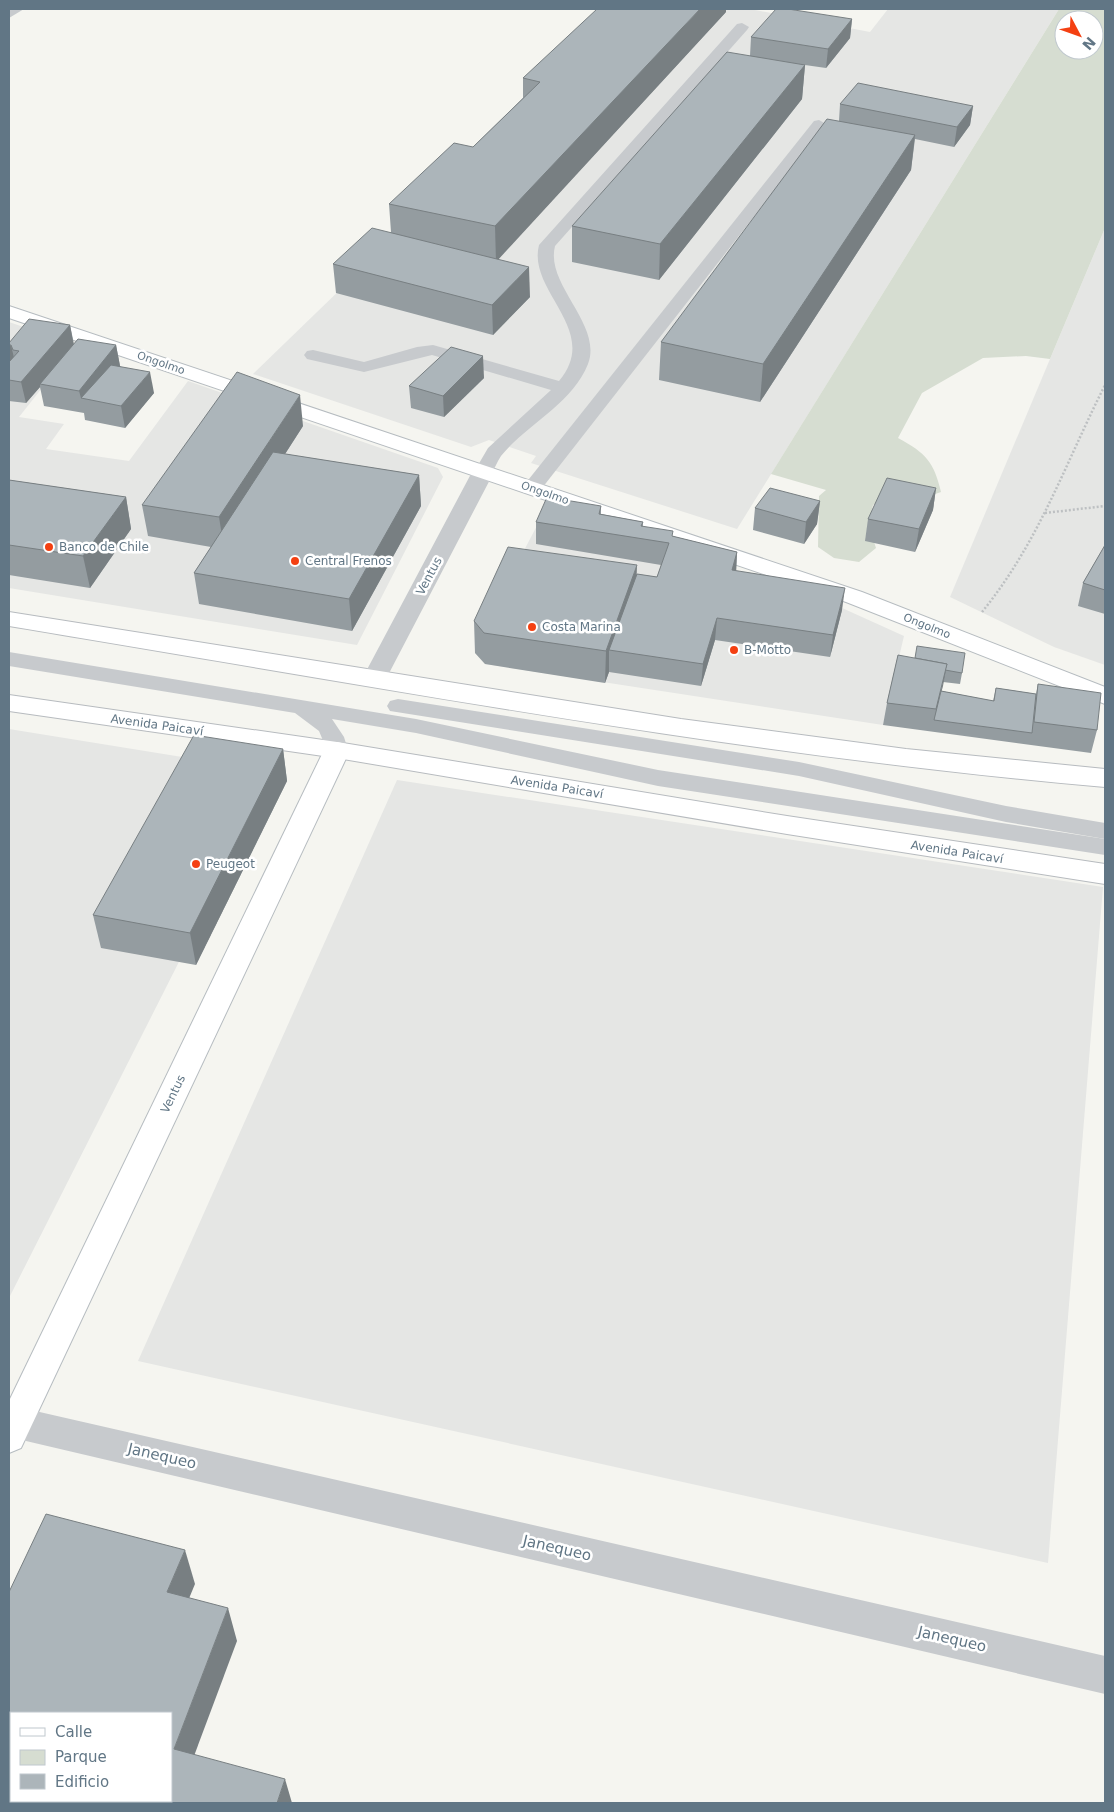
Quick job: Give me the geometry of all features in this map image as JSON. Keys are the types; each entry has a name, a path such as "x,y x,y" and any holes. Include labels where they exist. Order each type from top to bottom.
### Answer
{"street":[{"path":"9,13 16,9"},
{"name":"Ongolmo","path":"9,312 854,597 1105,696"},
{"name":"Ventus","path":"374,679 483,472"},
{"path":"9,619 374,679 836,749 1105,778"},
{"name":"Avenida Paicaví","path":"9,703 337,750 796,826 1105,874"},
{"name":"Ventus","path":"11,1427 337,750"},
{"name":"Janequeo","path":"11,1427 1105,1675"}],"lane":[{"path":"483,472 493,454 563,388 574,374 583,354 580,338 546,268 544,257 547,245 742,27"},
{"path":"532,488 819,124"},
{"path":"313,355 364,367 417,352 433,350 563,388"},
{"path":"9,643 131,664 799,769 1006,814 1105,830"},
{"path":"9,659 471,736 602,767 658,778 1105,848"},
{"path":"298,707 314,715 327,726 336,738 337,750"}],"path":[{"path":"961,639 1000,589 1029,545 1105,385"},
{"path":"1045,513 1105,506"}],"shaded area":[{"path":"630,9 750,9 870,32 888,9 1059,9 1054,10 1054,17 737,529 531,463 536,456 489,440 471,447 253,374"},
{"path":"1105,228 1105,665 1054,647 950,597"},
{"path":"9,322 76,345 19,417 64,424 46,449 129,461 188,381 438,468 443,477 357,645 9,588"},
{"path":"541,518 831,603 904,636 883,725 485,664 475,653 509,579"},
{"path":"9,729 275,772 9,1298"},
{"path":"397,780 1103,887 1048,1563 138,1361"}],"green space":[{"path":"1059,9 1105,9 1105,228 1050,359 1026,356 983,358 922,393 898,438 916,449 927,459 935,473 941,492 921,499 893,494 873,505 868,523 876,548 859,562 834,558 818,547 819,496 826,490 771,474 1054,17 1054,60 1104,60 1104,10"}],"building":[{"path":"597,9 700,9 495,226 389,204 454,143 473,147 540,82 523,78"},
{"path":"776,9 788,9 852,19 828,49 751,37"},
{"path":"727,52 805,65 660,244 572,226"},
{"path":"858,83 973,106 957,127 840,104"},
{"path":"827,119 915,135 763,364 661,342"},
{"path":"372,228 529,267 492,305 333,264"},
{"path":"29,319 70,325 21,382 9,380 9,362 19,351 13,350 9,343"},
{"path":"78,339 116,345 79,391 40,384"},
{"path":"451,347 483,356 443,396 409,386"},
{"path":"111,365 150,372 121,406 81,398"},
{"path":"237,372 300,395 219,517 142,505"},
{"path":"273,452 419,475 349,599 194,573"},
{"path":"887,478 936,488 919,529 868,519"},
{"path":"9,480 126,497 83,556 9,545"},
{"path":"770,488 820,501 806,522 755,508"},
{"path":"547,497 601,506 599,514 643,522 641,526 673,531 672,536 737,552 732,570 845,588 833,635 717,618 703,664 609,650 637,574 657,577 669,543 536,522"},
{"path":"1105,545 1105,590 1083,583"},
{"path":"508,547 637,565 606,651 484,633 474,621"},
{"path":"917,646 965,653 962,673 945,670 947,664 915,658"},
{"path":"898,655 947,664 936,709 887,703"},
{"path":"1038,684 1101,693 1097,730 1034,722"},
{"path":"996,688 1036,694 1032,733 934,720 941,691 994,701"},
{"name":"Peugeot","path":"194,735 283,749 190,933 93,915"},
{"path":"46,1514 185,1550 167,1592 228,1608 174,1749 285,1779 277,1803 9,1803 9,1592"}],"place":[{"name":"Banco de Chile","path":"49,547"},
{"name":"Central Frenos","path":"295,561"},
{"name":"Costa Marina","path":"532,627"},
{"name":"B-Motto","path":"734,650"},
{"name":"Peugeot","path":"196,864"}]}
